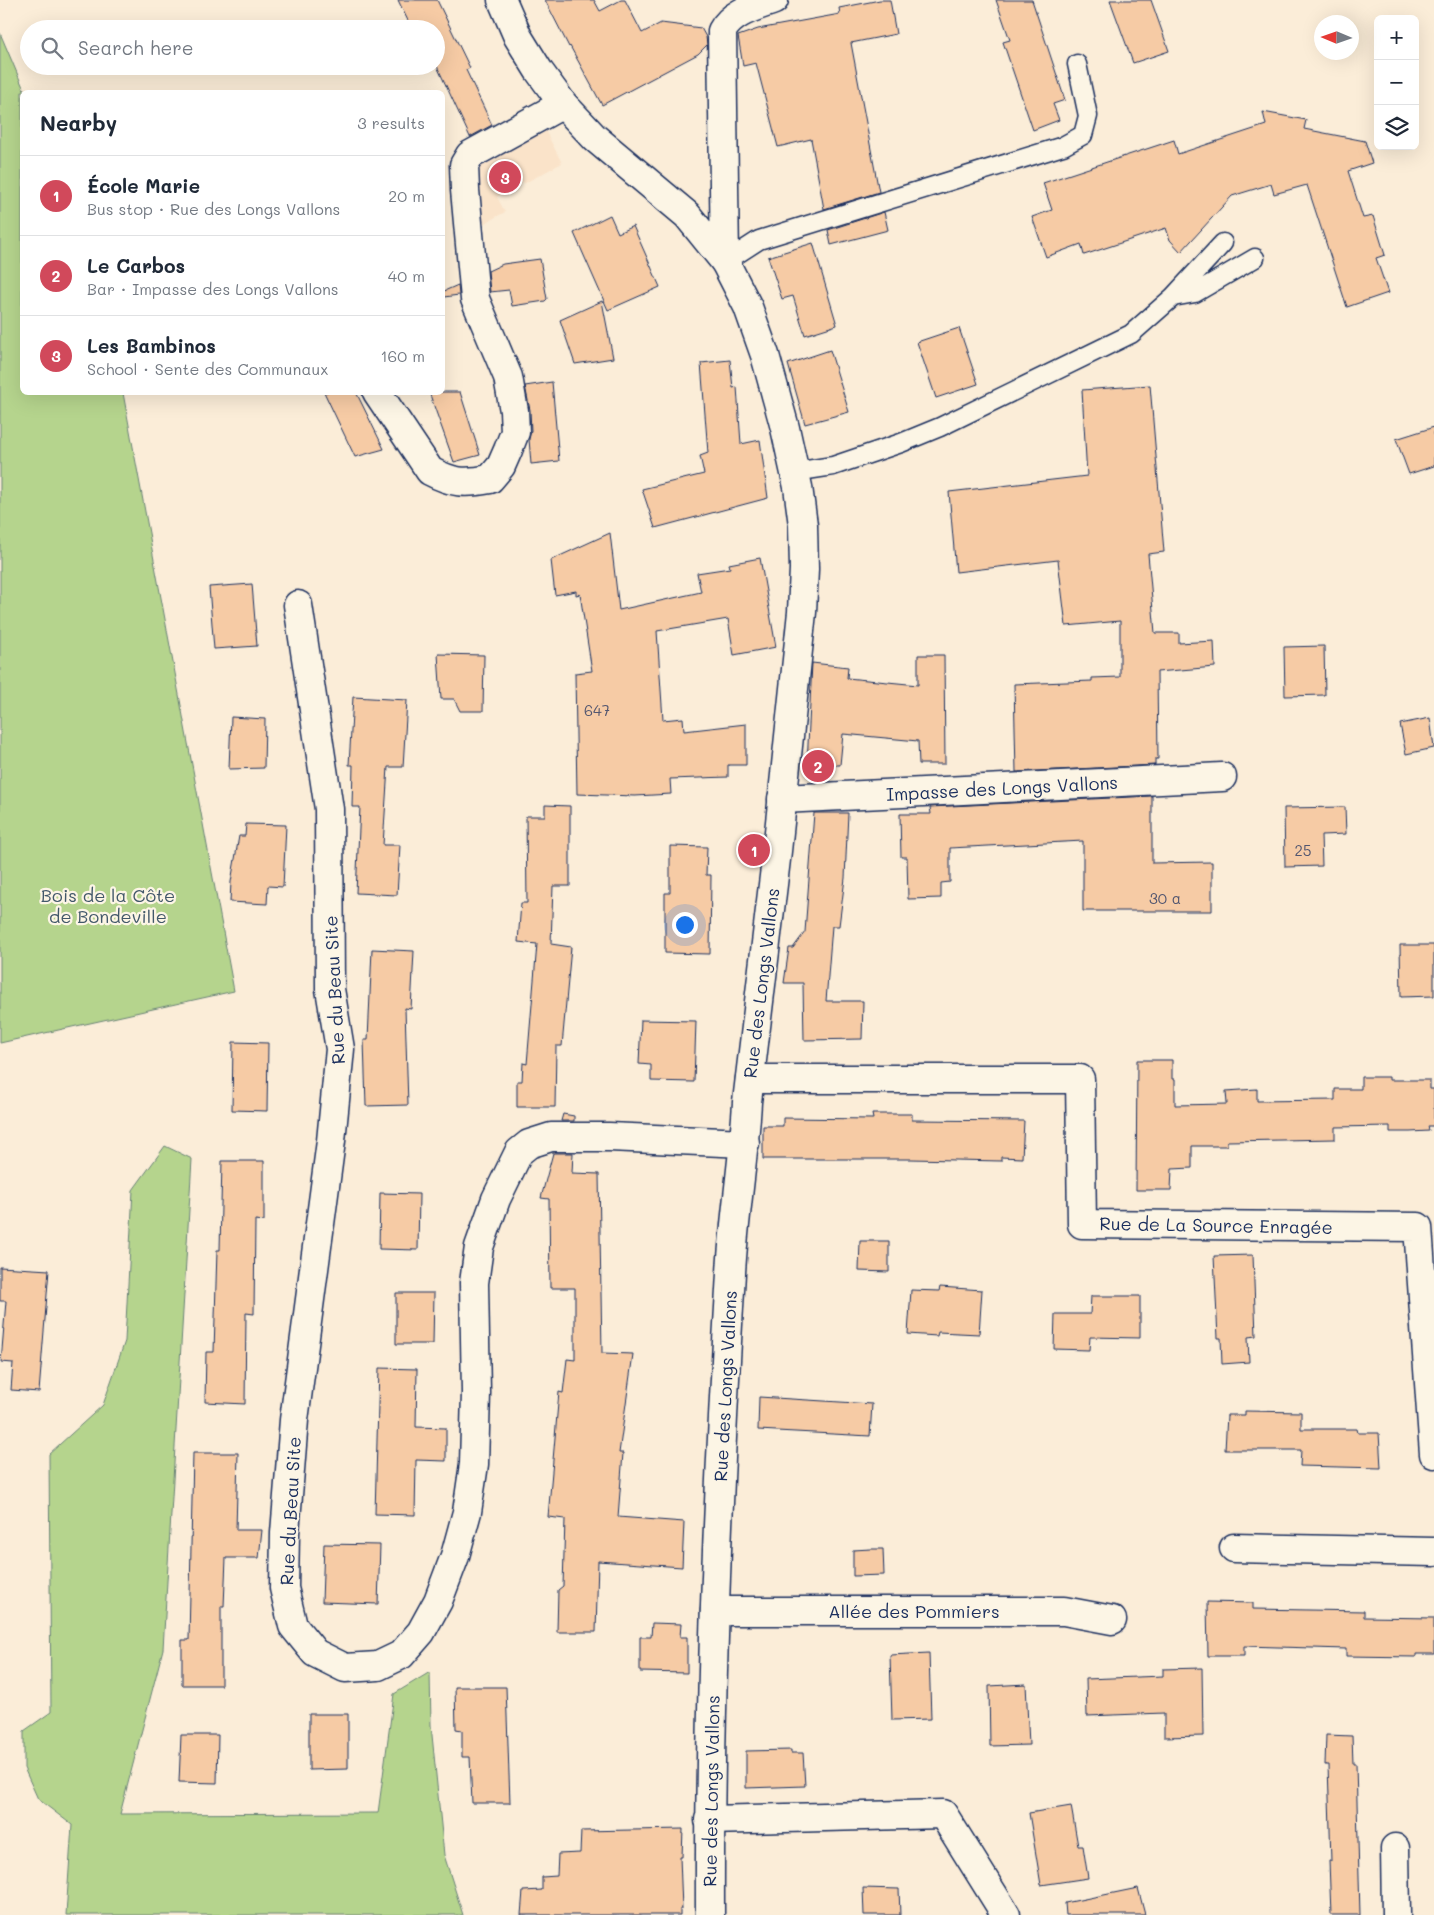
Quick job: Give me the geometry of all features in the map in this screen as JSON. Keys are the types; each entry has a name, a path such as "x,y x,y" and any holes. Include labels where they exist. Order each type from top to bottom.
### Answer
{"street":[{"name":"Rue des Longs Vallons","path":"502,0 518,37 539,71 563,104 596,138 687,215 725,262 748,307 765,355 785,428 803,525 804,569 797,671 750,1079 731,1267 722,1422 715,1611 710,1820 710,1915"},
{"path":"725,262 722,30 728,21 736,16 774,0"},
{"path":"379,395 430,471 444,478 467,483 490,479 501,466 515,432 514,411 508,377 475,299 464,165 470,155 563,104"},
{"name":"Rue du Beau Site","path":"298,606 329,809 330,989 340,1049 331,1141 294,1420 286,1534 284,1588 293,1626 315,1654 345,1668 378,1666 402,1655 421,1632 438,1601 455,1556 467,1512 474,1464 476,1393 474,1283 479,1247 496,1199 518,1152 529,1144 551,1138 609,1137 745,1143"},
{"name":"Impasse des Longs Vallons","path":"782,799 1222,777"},
{"name":"Rue de La Source Enragée","path":"750,1079 1080,1079 1082,1224 1418,1227 1434,1454"},
{"path":"1234,1548 1434,1552"},
{"name":"Allée des Pommiers","path":"715,1611 1064,1611 1112,1620"},
{"path":"710,1820 942,1814 1006,1915"},
{"path":"1395,1848 1396,1915"}],"lane":[{"path":"725,262 759,240 1063,146 1083,135 1088,116 1078,64"},
{"path":"794,472 833,466 901,443 940,427 1131,334 1173,297 1223,243"},
{"path":"1173,297 1195,293 1255,258"}],"shaded area":[{"path":"543,126 562,163 525,183 522,182 497,197 505,212 476,228 475,164"}],"green space":[{"name":"Bois de la Côte de Bondeville","path":"0,33 24,90 20,90 20,395 123,395 234,991 0,1043"},
{"path":"165,1146 192,1159 163,1649 120,1814 378,1813 394,1694 430,1672 431,1725 444,1855 463,1915 66,1915 72,1825 38,1799 24,1768 24,1731 51,1712 49,1454 103,1405 125,1341 133,1190"}],"building":[{"path":"398,0 437,0 470,68 466,70 492,125 470,137 441,75 445,75 445,20 408,20"},
{"path":"545,0 594,0 600,11 621,0 625,0 642,33 661,23 701,28 706,37 707,45 698,54 602,105"},
{"path":"880,0 890,0 896,34 851,43 879,192 824,209 811,139 778,147 756,63 743,66 738,36 758,29 840,14 839,8"},
{"path":"996,0 1032,0 1065,100 1053,104 1059,120 1033,130 1003,42 1010,40"},
{"path":"1110,0 1151,0 1169,51 1133,63"},
{"path":"1263,112 1306,120 1304,129 1365,141 1372,163 1348,171 1363,218 1373,216 1385,255 1376,258 1388,293 1347,307 1307,185 1274,194 1271,184 1232,196 1181,252 1170,240 1166,228 1084,255 1081,244 1046,257 1032,217 1052,210 1043,183 1174,140 1178,154 1266,125"},
{"path":"884,212 888,230 831,245 828,230"},
{"path":"610,215 618,233 633,226 660,287 608,310 574,233"},
{"path":"813,243 837,325 805,335 793,296 782,299 768,257"},
{"path":"540,259 547,299 545,301 512,306 509,290 490,292 488,271 503,264"},
{"path":"458,285 459,295 445,297 445,291"},
{"path":"602,301 613,358 575,364 560,320"},
{"path":"959,328 978,384 936,398 917,342"},
{"path":"830,350 849,412 805,424 788,364"},
{"path":"730,360 733,388 737,387 741,444 760,440 768,498 655,528 642,489 704,474 700,456 708,453 701,363"},
{"path":"552,382 559,461 531,464 529,439 531,431 530,410 525,386"},
{"path":"1150,385 1164,552 1148,554 1155,633 1179,633 1179,643 1214,641 1215,667 1157,672 1158,759 1155,759 1155,765 1016,772 1014,684 1092,681 1092,678 1120,677 1120,621 1066,626 1058,560 956,572 949,492 1087,476 1082,390"},
{"path":"460,392 480,455 454,462 430,395"},
{"path":"325,395 357,395 384,449 355,457"},
{"path":"1434,427 1434,466 1409,474 1396,439"},
{"path":"610,533 619,610 701,592 697,573 730,568 729,564 760,558 776,647 734,655 728,619 657,631 663,720 683,718 684,731 746,724 746,765 728,765 728,777 670,779 671,794 635,796 577,794 575,673 592,671 580,594 576,595 576,591 555,595 551,560"},
{"path":"252,584 257,646 214,649 209,587"},
{"path":"1324,646 1325,695 1285,696 1284,647"},
{"path":"438,654 484,655 483,711 460,711 454,699 441,699"},
{"path":"918,655 944,655 945,764 919,764 918,741 843,734 840,765 807,765 812,663 848,667 847,678 918,685"},
{"path":"353,697 407,700 403,767 388,767 383,845 400,845 397,895 356,893 360,807 352,807 353,765 349,765"},
{"path":"231,717 265,719 264,768 229,769"},
{"path":"1430,718 1434,748 1406,754 1400,724"},
{"path":"1152,796 1152,863 1212,862 1212,911 1083,911 1083,841 950,848 950,882 941,883 941,898 908,899 907,857 901,857 900,814 931,814 930,807"},
{"path":"545,805 570,806 570,886 553,886 551,944 571,947 562,1046 556,1046 555,1107 517,1107 517,1081 522,1081 523,1063 527,1064 537,944 518,942 521,903 527,903 526,816 545,816"},
{"path":"1345,807 1346,834 1321,835 1322,866 1285,867 1284,808"},
{"path":"814,813 848,813 845,878 839,926 832,926 826,1001 863,1001 862,1039 804,1040 803,983 784,983 789,948 793,948 805,932"},
{"path":"246,824 286,825 283,887 268,886 267,904 230,902 231,882 239,836 245,836"},
{"path":"670,846 707,847 706,875 711,875 710,954 665,953 665,893 670,893"},
{"path":"1400,945 1434,945 1434,996 1401,997"},
{"path":"372,949 414,951 411,1009 405,1008 408,1105 366,1106 364,1040 368,1040"},
{"path":"641,1020 696,1021 694,1082 651,1081 651,1065 639,1064"},
{"path":"233,1042 268,1043 267,1111 232,1110"},
{"path":"1137,1060 1172,1060 1172,1079 1175,1079 1175,1105 1227,1104 1226,1091 1257,1089 1257,1101 1335,1100 1335,1089 1361,1089 1361,1077 1389,1077 1389,1080 1430,1080 1430,1089 1434,1089 1434,1126 1428,1126 1429,1131 1410,1132 1390,1132 1390,1126 1335,1127 1335,1139 1227,1141 1227,1146 1192,1146 1192,1168 1172,1169 1171,1190 1136,1190"},
{"path":"563,1114 574,1116 574,1121 561,1121"},
{"path":"872,1114 912,1114 912,1120 1024,1121 1022,1158 1001,1157 1001,1161 763,1159 763,1126 783,1126 783,1118 873,1119"},
{"path":"553,1153 573,1153 572,1173 599,1174 602,1353 633,1354 619,1453 623,1453 618,1517 684,1522 682,1567 598,1561 596,1632 557,1632 558,1590 563,1586 565,1519 548,1517 559,1392 563,1393 567,1359 575,1360 575,1288 550,1288 549,1199 541,1198"},
{"path":"222,1161 264,1161 264,1221 255,1220 254,1314 246,1313 245,1404 205,1402 206,1352 214,1352 217,1250 220,1250"},
{"path":"380,1193 419,1194 418,1250 379,1249"},
{"path":"860,1241 889,1241 889,1272 859,1271"},
{"path":"1253,1255 1256,1336 1248,1337 1249,1362 1222,1364 1221,1338 1218,1338 1214,1256"},
{"path":"0,1267 49,1270 39,1392 11,1390 13,1363 1,1362 6,1301 0,1301"},
{"path":"940,1287 982,1290 979,1334 938,1332 937,1336 908,1334 911,1290 939,1291"},
{"path":"396,1293 434,1293 433,1344 396,1344"},
{"path":"1091,1296 1140,1296 1140,1338 1090,1337 1089,1350 1054,1349 1055,1314 1090,1314"},
{"path":"379,1368 417,1369 416,1427 446,1428 446,1461 416,1460 415,1515 375,1514"},
{"path":"759,1397 872,1404 870,1436 758,1430"},
{"path":"1245,1411 1301,1412 1301,1429 1357,1429 1358,1433 1379,1433 1381,1468 1300,1466 1301,1450 1225,1450 1227,1415 1245,1415"},
{"path":"193,1453 238,1453 236,1530 262,1530 259,1558 226,1558 224,1606 221,1606 221,1685 182,1685 182,1640 189,1640"},
{"path":"324,1544 380,1545 378,1604 322,1602"},
{"path":"883,1549 884,1575 853,1576 853,1550"},
{"path":"1207,1602 1253,1603 1253,1609 1364,1611 1364,1617 1434,1618 1434,1654 1416,1654 1416,1657 1346,1656 1346,1649 1244,1646 1244,1656 1208,1656"},
{"path":"652,1623 681,1624 680,1637 687,1637 687,1673 640,1672 640,1637 651,1637"},
{"path":"929,1653 931,1719 892,1720 890,1655"},
{"path":"1202,1668 1203,1736 1164,1737 1164,1713 1087,1716 1086,1679 1163,1676 1163,1669"},
{"path":"1026,1684 1029,1745 990,1746 989,1686"},
{"path":"455,1687 506,1687 510,1803 472,1803 470,1757 462,1757 462,1730 456,1729"},
{"path":"309,1714 348,1714 348,1769 309,1770"},
{"path":"181,1735 218,1735 217,1783 179,1782"},
{"path":"1326,1735 1352,1736 1353,1764 1356,1764 1360,1915 1331,1915 1328,1765 1325,1765"},
{"path":"791,1750 791,1753 803,1753 805,1786 746,1788 746,1751"},
{"path":"1071,1806 1078,1846 1083,1846 1088,1878 1041,1885 1029,1813"},
{"path":"683,1829 682,1857 680,1857 682,1909 680,1909 680,1915 521,1915 523,1891 542,1890 542,1877 557,1876 558,1854 580,1853 581,1831"},
{"path":"863,1888 899,1889 900,1915 864,1915"},
{"path":"1138,1888 1145,1915 1066,1915 1065,1903"}],"place":[{"name":"Les Bambinos","path":"505,177"},
{"name":"Le Carbos","path":"818,766"},
{"name":"École Marie","path":"754,850"}]}
